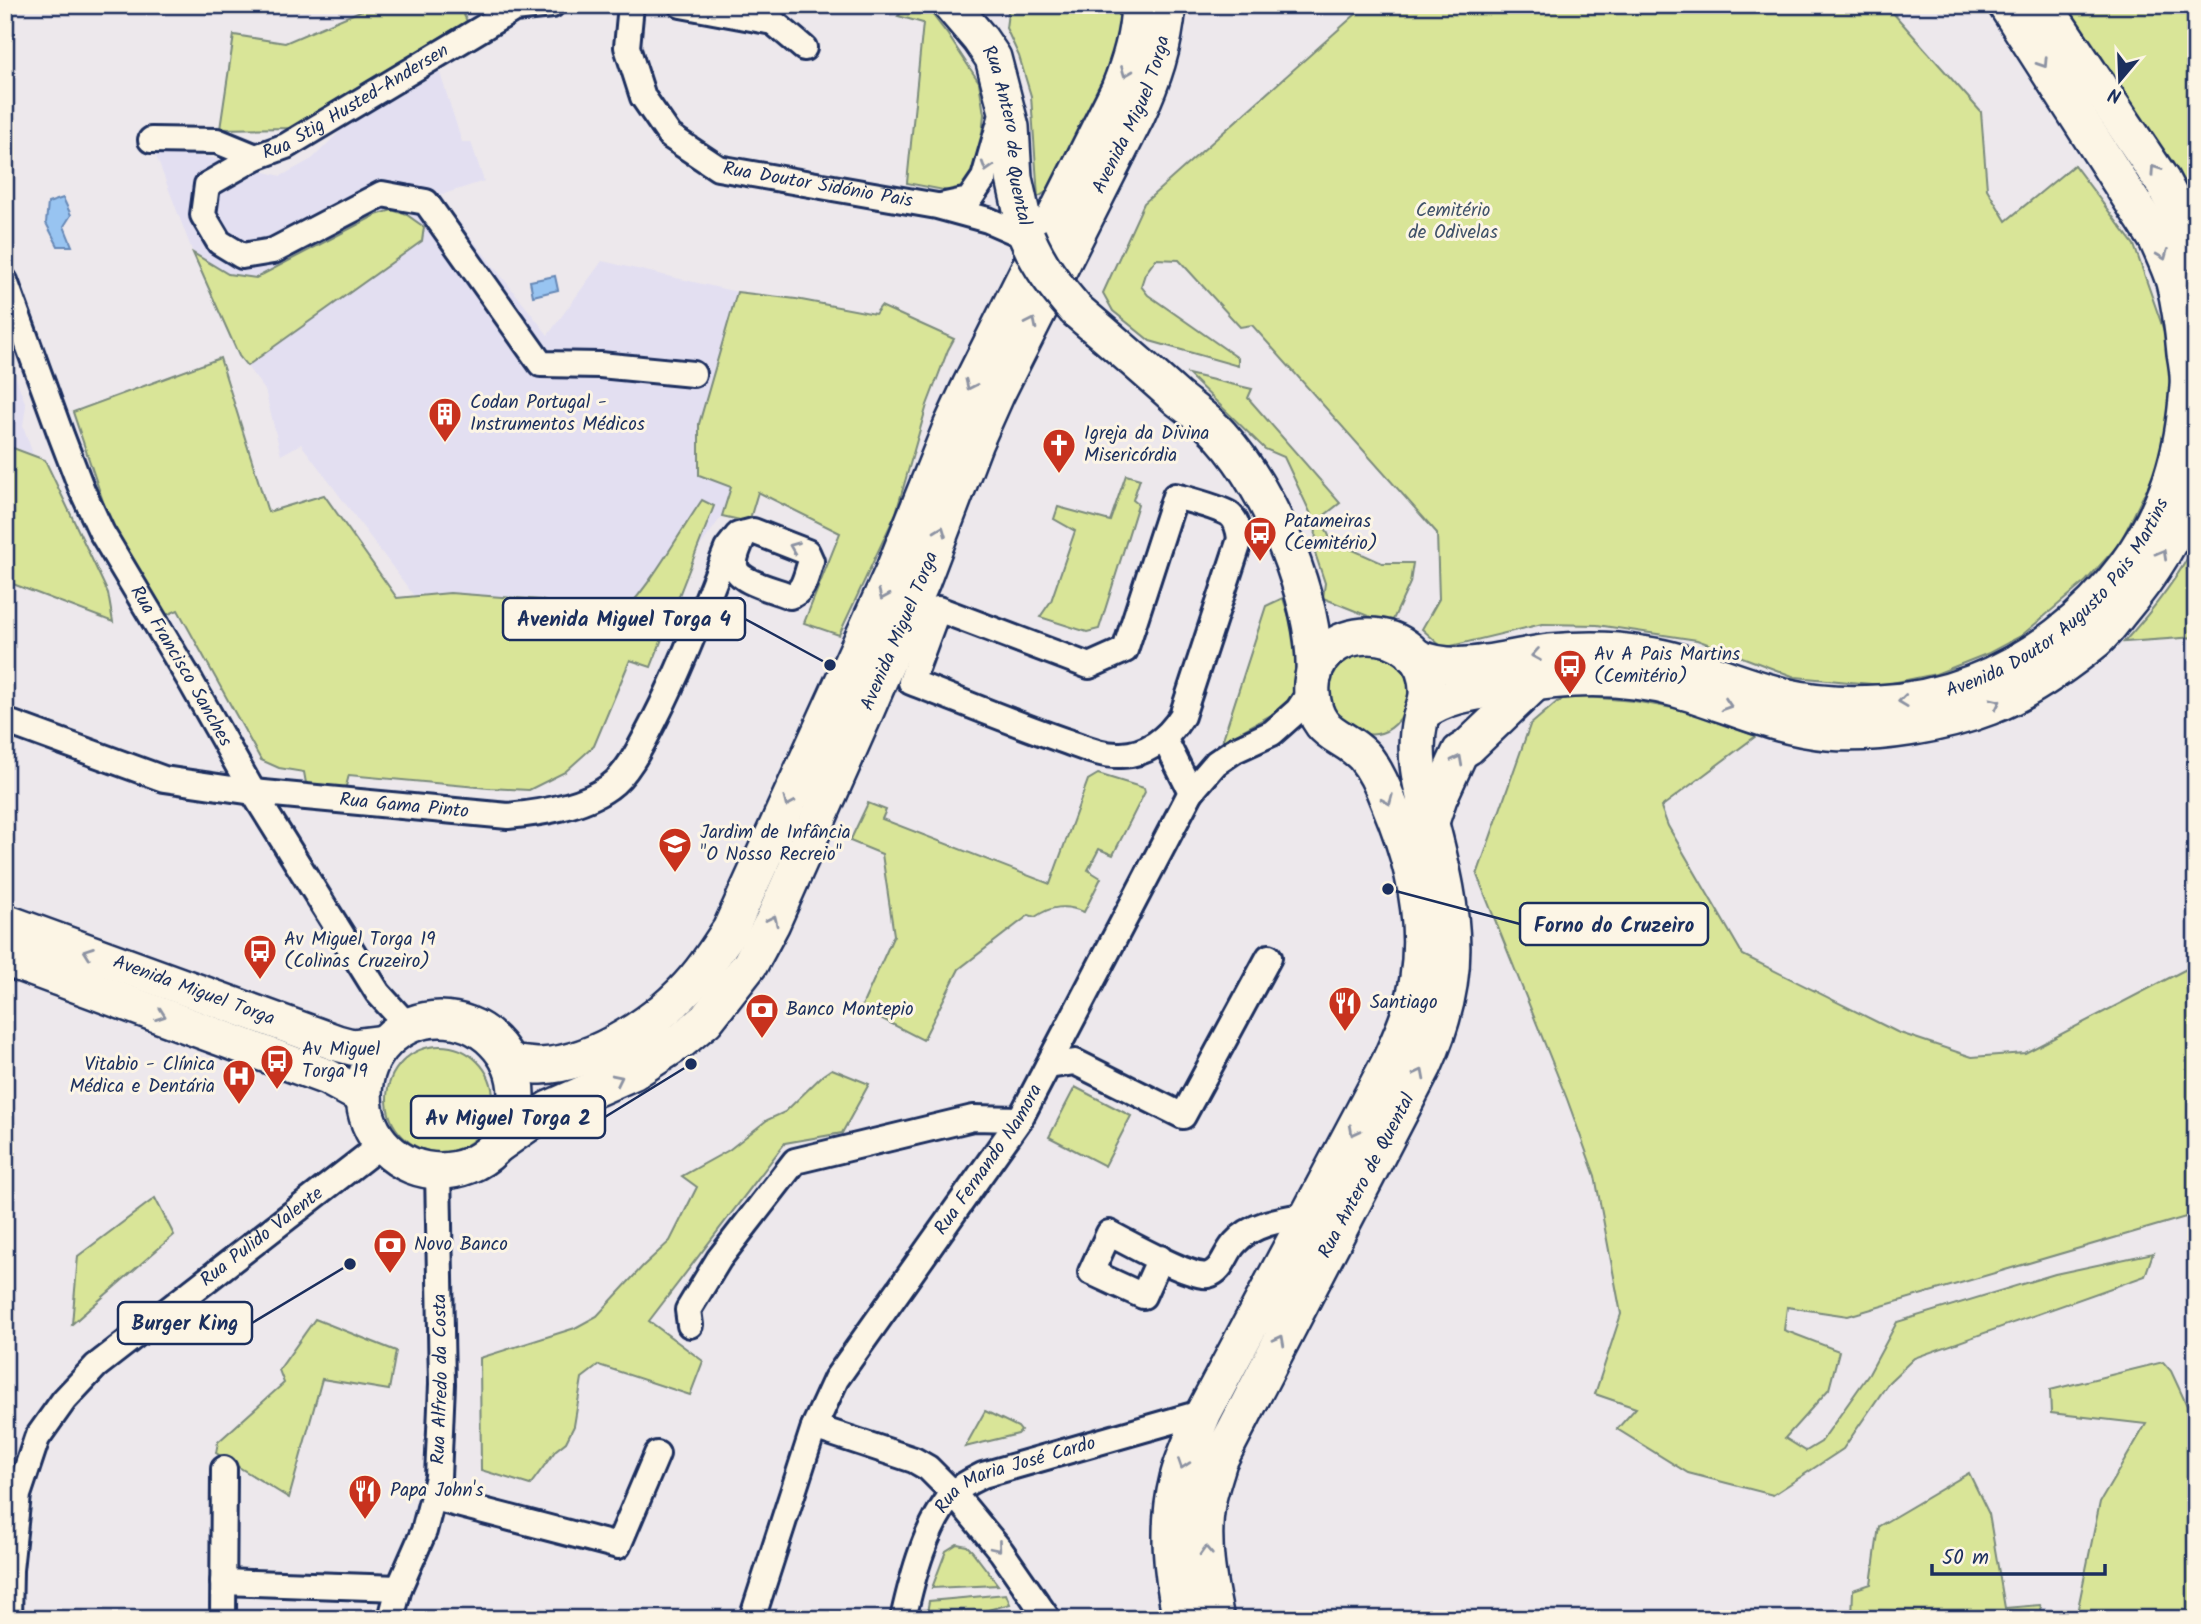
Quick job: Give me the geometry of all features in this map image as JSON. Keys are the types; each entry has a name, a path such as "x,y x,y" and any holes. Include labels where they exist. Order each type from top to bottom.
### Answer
{"main road":[{"name":"Rua Antero de Quental","path":"951,5 993,58 1011,127 1014,178 1027,237 1037,261 1076,310 1221,436 1264,498 1305,598 1315,654 1313,682 1317,715 1324,727 1363,756 1373,770 1403,834 1418,907 1418,978 1409,1014 1389,1063 1204,1412 1185,1457 1174,1499 1171,1524 1172,1574 1181,1619"},
{"path":"980,39 987,5"},
{"name":"Avenida Miguel Torga","path":"509,1063 540,1066 559,1063 597,1052 621,1039 651,1020 696,979 730,930 894,569 951,427 1119,89 1134,49 1139,25 1139,5"},
{"name":"Avenida Miguel Torga","path":"495,1147 549,1109 608,1084 665,1052 706,1020 750,964 772,923 871,699 922,581 975,442 996,395 1154,77 1165,32 1168,5"},
{"name":"Avenida Doutor Augusto Pais Martins","path":"1414,656 1444,666 1465,666 1549,652 1592,649 1629,652 1669,659 1785,697 1830,703 1879,704 1925,698 1976,682 2027,657 2072,625 2106,590 2133,556 2171,481 2180,447 2189,384 2183,326 2174,280 2157,240 2006,5"},
{"path":"2045,5 2162,181 2189,233 2196,253"},
{"name":"Avenida Doutor Augusto Pais Martins","path":"1421,715 1435,703 1450,698 1572,678 1620,678 1675,689 1762,717 1828,732 1892,730 1936,723 1989,707 2041,681 2098,638 2160,560 2190,499 2196,480"},
{"path":"1305,598 1339,625 1365,635"},
{"path":"1313,682 1320,662 1339,643 1351,637 1379,635 1404,646 1414,656"},
{"name":"Rua Antero de Quental","path":"1216,1619 1207,1574 1205,1539 1207,1503 1219,1461 1424,1066 1434,1045 1449,992 1453,950 1451,919 1448,895 1415,754 1427,695 1422,668 1414,656"},
{"path":"1431,822 1438,797 1460,752 1536,682"},
{"path":"1342,741 1373,748 1386,746 1410,732 1421,715"},
{"name":"Avenida Miguel Torga","path":"5,922 352,1047 396,1034"},
{"name":"Avenida Miguel Torga","path":"5,957 327,1077 364,1097"},
{"path":"436,1019 466,1023 491,1039 509,1063 516,1092 515,1106 505,1135 483,1157 469,1165 438,1171 413,1165 401,1160 382,1144 372,1129 366,1114 364,1097 365,1083 375,1055 396,1034 422,1021 436,1019"}],"street":[{"name":"Rua Stig Husted-Andersen","path":"151,140 218,141 257,156 286,146 514,9 552,5"},
{"name":"Rua Doutor Sidónio Pais","path":"631,5 627,47 643,97 670,136 718,168 937,206 988,220 1027,237"},
{"path":"681,5 774,22 804,48"},
{"path":"937,206 969,200 984,178 1005,102"},
{"path":"257,156 207,185 203,215 219,242 242,256 273,251 382,194 426,202 541,364 600,365 693,374"},
{"name":"Rua Francisco Sanches","path":"5,281 82,490 102,533 253,792 378,993 396,1034"},
{"path":"1175,496 1228,513 1240,530 1238,550 1182,716 1164,738 1138,752 1105,754 1052,737 911,682 938,609 1089,666 1125,650 1175,496"},
{"path":"753,531 807,552 811,561 802,588 797,594 790,596 738,574 734,562 745,533 753,531"},
{"name":"Rua Gama Pinto","path":"5,721 164,779 253,792 508,816 545,812 579,802 610,787 636,756 673,683 727,549 738,535 745,533"},
{"path":"702,612 724,593 758,584"},
{"path":"1272,733 1298,710 1313,682"},
{"path":"1272,733 1304,731 1342,741"},
{"name":"Rua Fernando Namora","path":"752,1619 814,1427 836,1379 1020,1119 1191,792 1216,763 1235,750 1272,733"},
{"path":"1164,738 1191,792"},
{"path":"1048,1066 1075,1062 1183,1116 1269,957"},
{"path":"690,1325 688,1310 719,1259 795,1161 973,1118 1020,1119"},
{"name":"Rua Pulido Valente","path":"9,1619 10,1570 18,1495 37,1438 64,1400 96,1366 382,1144"},
{"name":"Rua Alfredo da Costa","path":"391,1619 399,1588 424,1531 434,1498 440,1451 442,1384 438,1171"},
{"path":"1160,1258 1193,1275 1208,1275 1216,1270 1235,1242 1246,1233 1277,1220 1309,1215"},
{"name":"Rua Maria José Cardo","path":"903,1619 910,1589 932,1528 954,1494 967,1483 983,1475 1204,1412"},
{"path":"814,1427 914,1460 928,1468 954,1494 1001,1551 1048,1619"},
{"path":"434,1498 618,1546 657,1454"},
{"path":"223,1619 224,1469"},
{"path":"223,1582 399,1588"}],"shaded area":[{"path":"439,70 462,142 471,142 484,181 438,196 548,335 602,261 737,292 699,424 699,475 731,487 722,516 644,624 631,635 429,616 301,444 281,455 265,390 239,356 193,253 155,153 208,157 281,176 312,159 351,120"},
{"path":"5,348 26,405 23,426 33,454 5,444"}],"green space":[{"path":"374,5 459,5 467,21 290,128 220,129 234,35 285,43"},
{"path":"909,5 925,5 979,82 984,114 980,156 969,185 959,193 907,183 923,23 898,16"},
{"path":"1009,5 1123,5 1116,46 1107,70 1046,192 1038,197 1031,96 1019,56 1006,28"},
{"name":"Cemitério de Odivelas","path":"1366,5 1886,5 1981,112 1987,189 2006,221 2074,165 2134,245 2172,354 2161,460 2120,543 2086,581 2021,636 1989,653 1936,674 1882,685 1795,677 1697,640 1597,625 1542,624 1443,648 1422,629 1439,599 1437,533 1252,325 1240,327 1179,260 1156,259 1145,274 1141,286 1148,295 1238,358 1238,366 1150,341 1113,311 1103,293 1144,203"},
{"path":"2062,5 2196,5 2196,218"},
{"path":"392,210 407,215 424,227 422,241 247,366 239,356 193,253 228,274 256,278 376,215"},
{"path":"737,292 796,299 875,314 881,306 954,339 927,405 896,513 839,635 804,623 840,533 758,492 749,522 722,516 731,487 699,475 699,424"},
{"path":"220,358 268,512 324,495 397,598 450,593 541,600 611,625 648,582 702,500 714,506 651,667 630,660 594,746 565,772 529,790 349,775 345,790 307,789 304,772 279,768 261,760 178,610 162,617 122,558 73,412"},
{"path":"1188,374 1252,389 1248,398 1340,503 1321,518 1332,543 1333,541 1382,563 1413,563 1410,583 1392,622 1383,622 1323,598 1325,583 1315,553 1316,525 1284,457 1265,449"},
{"path":"5,445 45,460 108,593 113,622 5,581"},
{"path":"1126,475 1140,479 1133,500 1138,504 1099,629 1087,632 1040,617 1051,601 1075,531 1054,519 1058,507 1110,521"},
{"path":"2196,543 2196,637 2124,642 2163,595"},
{"path":"1283,598 1303,661 1303,673 1291,704 1222,742 1266,606"},
{"path":"1366,651 1393,660 1402,669 1407,681 1406,707 1400,719 1391,728 1380,733 1362,733 1336,720 1326,683 1340,661"},
{"path":"1574,696 1634,701 1689,711 1756,736 1661,807 1668,826 1743,955 1897,1032 1972,1057 2025,1053 2196,964 2196,1214 1848,1316 1787,1307 1784,1330 1839,1351 1829,1389 1785,1438 1806,1451 1821,1442 1869,1374 1897,1322 2055,1274 2153,1253 2145,1276 1914,1358 1889,1382 1843,1449 1773,1495 1688,1473 1617,1429 1636,1408 1595,1394 1621,1314 1595,1176 1477,875 1530,725 1557,702"},
{"path":"1098,774 1144,788 1145,792 1113,855 1099,849 1088,870 1101,878 1084,912 1059,907 1035,917 1029,915 959,969 923,1040 861,1008 894,935 882,854 850,841 868,803 886,810 882,819 1050,884 1088,780"},
{"path":"440,1046 460,1050 478,1061 489,1079 493,1099 489,1119 478,1137 460,1148 440,1152 420,1148 402,1137 391,1119 387,1099 391,1079 402,1061 420,1050"},
{"path":"832,1069 869,1084 842,1133 785,1143 649,1321 703,1361 690,1395 599,1365 582,1378 574,1426 566,1442 556,1450 530,1485 481,1470 480,1358 575,1328 597,1316 670,1241 697,1187 682,1176 729,1150 767,1120 785,1112"},
{"path":"1075,1087 1131,1116 1105,1166 1049,1137"},
{"path":"155,1198 174,1235 72,1324 78,1256"},
{"path":"315,1319 396,1351 389,1390 322,1379 289,1498 216,1453 218,1442 284,1383 279,1370"},
{"path":"2163,1362 2171,1371 2196,1425 2196,1619 2081,1619 2077,1613 2100,1502 2146,1424 2051,1413 2050,1390"},
{"path":"985,1411 1021,1431 965,1447"},
{"path":"1969,1473 1989,1514 2005,1608 2040,1605 2044,1617 1852,1619 1853,1590 1871,1584 1879,1526"},
{"path":"957,1544 967,1546 972,1551 998,1585 932,1588 946,1551"},
{"path":"1006,1594 1010,1604 955,1619 926,1619 929,1601"}],"water":[{"path":"63,198 71,215 64,226 72,246 58,246 46,223 48,203"},
{"path":"555,276 558,290 533,296 530,281"}],"place":[{"name":"Codan Portugal - Instrumentos Médicos","path":"445,444"},
{"name":"Igreja da Divina Misericórdia","path":"1059,475"},
{"name":"Patameiras (Cemitério)","path":"1260,563"},
{"name":"Avenida Miguel Torga 4","path":"830,665"},
{"name":"Av A Pais Martins (Cemitério)","path":"1570,696"},
{"name":"Jardim de Infância \"O Nosso Recreio\"","path":"675,874"},
{"name":"Forno do Cruzeiro","path":"1388,889"},
{"name":"Av Miguel Torga 19 (Colinas Cruzeiro)","path":"260,981"},
{"name":"Santiago","path":"1345,1033"},
{"name":"Banco Montepio","path":"762,1040"},
{"name":"Av Miguel Torga 2","path":"691,1064"},
{"name":"Av Miguel Torga 19","path":"277,1091"},
{"name":"Vitabio - Clínica Médica e Dentária","path":"239,1106"},
{"name":"Burger King","path":"350,1264"},
{"name":"Novo Banco","path":"390,1275"},
{"name":"Papa John's","path":"365,1521"}]}
